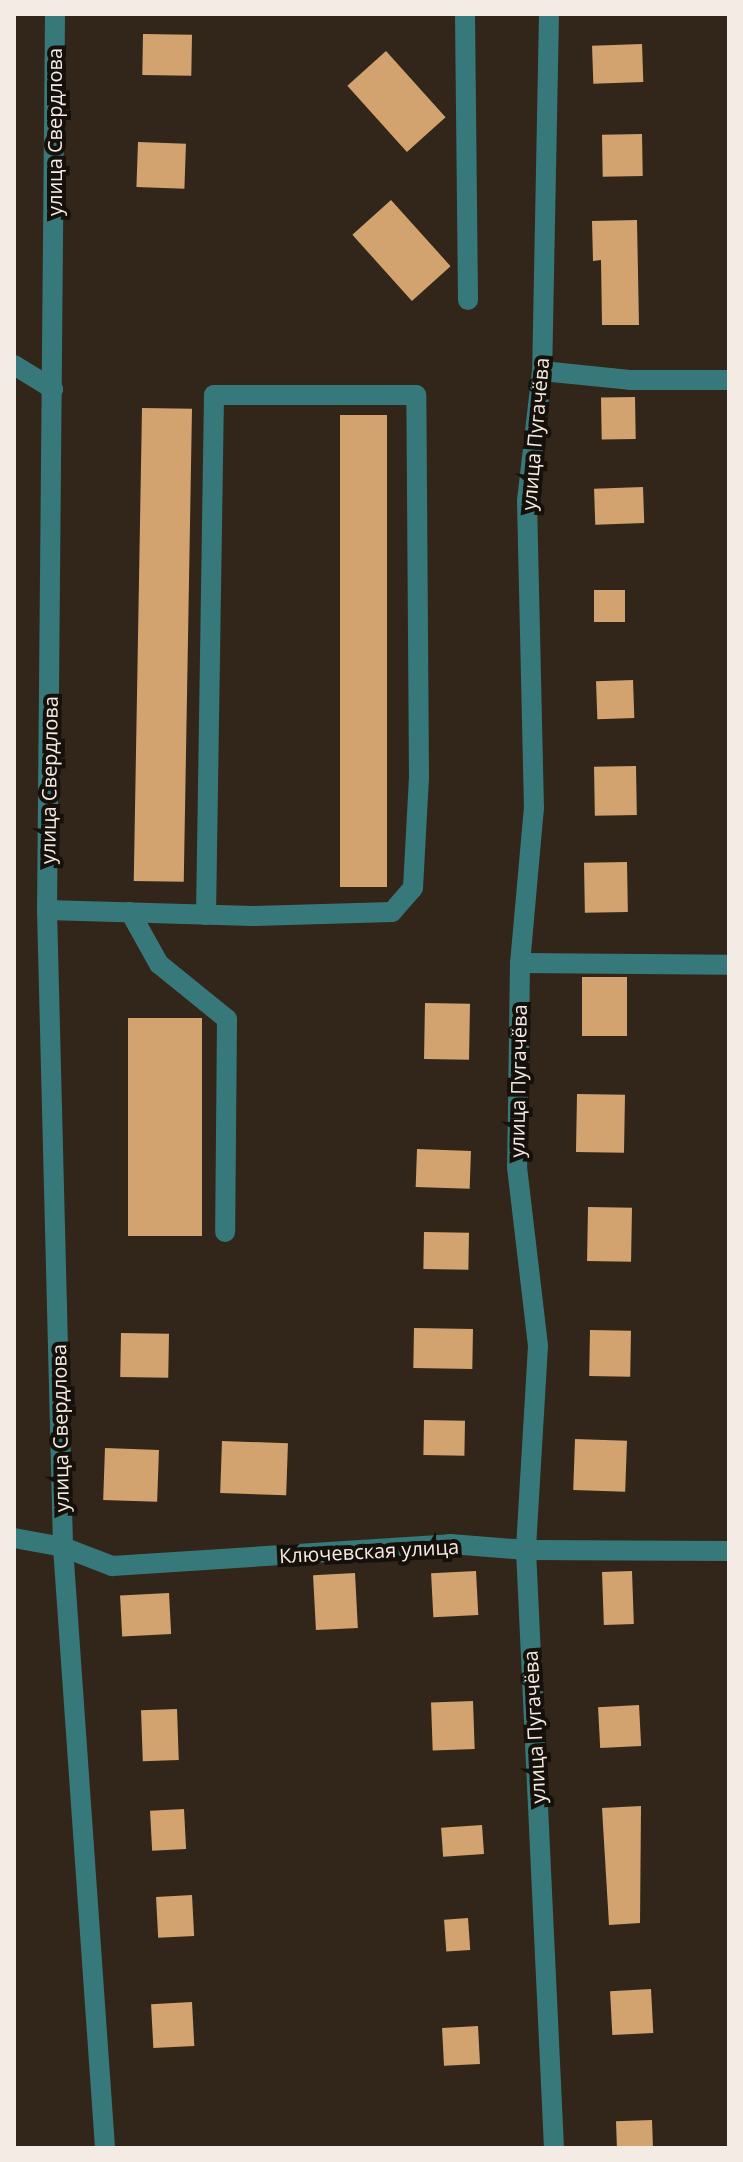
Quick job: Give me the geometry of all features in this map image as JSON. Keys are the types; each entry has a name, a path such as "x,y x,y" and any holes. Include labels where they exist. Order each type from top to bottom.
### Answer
{"street":[{"name":"улица Свердлова","path":"55,14 47,910 63,1547 105,2148"},
{"path":"465,14 468,300"},
{"name":"улица Пугачёва","path":"549,14 542,371 527,501 534,807 520,963 517,1167 538,1346 526,1550 554,2148"},
{"path":"14,365 53,389"},
{"path":"542,371 630,380 729,380"},
{"path":"47,910 130,912 206,915 253,916 392,912 413,888 419,778 416,395 214,395 206,915"},
{"path":"130,912 159,964 227,1019 225,1232"},
{"path":"520,963 729,965"},
{"name":"Ключевская улица","path":"14,1538 63,1547 112,1566 450,1544 526,1550 729,1551"}],"building":[{"path":"143,34 192,35 191,76 142,75"},
{"path":"642,44 643,82 593,84 592,46"},
{"path":"386,51 446,117 407,152 347,86"},
{"path":"642,134 643,176 603,177 602,135"},
{"path":"138,142 186,144 184,189 136,187"},
{"path":"391,200 451,266 412,301 352,235"},
{"path":"637,220 639,325 602,325 601,260 593,261 592,221"},
{"path":"635,397 636,439 602,440 601,398"},
{"path":"142,408 192,409 184,882 134,881"},
{"path":"340,415 387,415 387,887 340,887"},
{"path":"643,487 644,523 595,525 594,489"},
{"path":"594,590 625,590 625,622 594,622"},
{"path":"633,680 634,718 597,719 596,681"},
{"path":"636,766 637,815 595,816 594,767"},
{"path":"627,862 628,912 585,913 584,863"},
{"path":"582,977 627,977 627,1036 582,1036"},
{"path":"425,1003 470,1004 469,1060 424,1059"},
{"path":"128,1018 202,1018 202,1236 128,1236"},
{"path":"577,1094 625,1095 624,1153 576,1152"},
{"path":"417,1149 471,1151 470,1189 416,1187"},
{"path":"588,1207 632,1208 631,1262 587,1261"},
{"path":"424,1232 469,1233 468,1270 423,1269"},
{"path":"414,1328 473,1329 472,1369 413,1368"},
{"path":"590,1330 631,1331 630,1377 589,1376"},
{"path":"121,1333 169,1334 168,1378 120,1377"},
{"path":"424,1420 465,1421 464,1456 423,1455"},
{"path":"575,1439 627,1441 625,1492 573,1490"},
{"path":"222,1441 288,1443 286,1495 220,1493"},
{"path":"105,1448 159,1450 157,1502 103,1500"},
{"path":"476,1571 478,1615 433,1617 431,1573"},
{"path":"632,1571 634,1624 604,1625 602,1572"},
{"path":"355,1573 358,1628 316,1630 313,1575"},
{"path":"169,1593 171,1634 122,1637 120,1596"},
{"path":"473,1701 475,1749 433,1750 431,1702"},
{"path":"639,1705 641,1746 600,1748 598,1707"},
{"path":"177,1709 179,1760 143,1761 141,1710"},
{"path":"641,1806 640,1923 609,1925 602,1808"},
{"path":"184,1809 186,1849 152,1851 150,1811"},
{"path":"482,1825 484,1854 443,1857 441,1828"},
{"path":"192,1895 194,1936 158,1938 156,1897"},
{"path":"468,1918 470,1950 446,1952 444,1920"},
{"path":"651,1989 653,2033 612,2035 610,1991"},
{"path":"192,2002 194,2046 153,2048 151,2004"},
{"path":"478,2026 480,2064 444,2066 442,2028"},
{"path":"652,2120 653,2148 617,2148 616,2121"}]}
